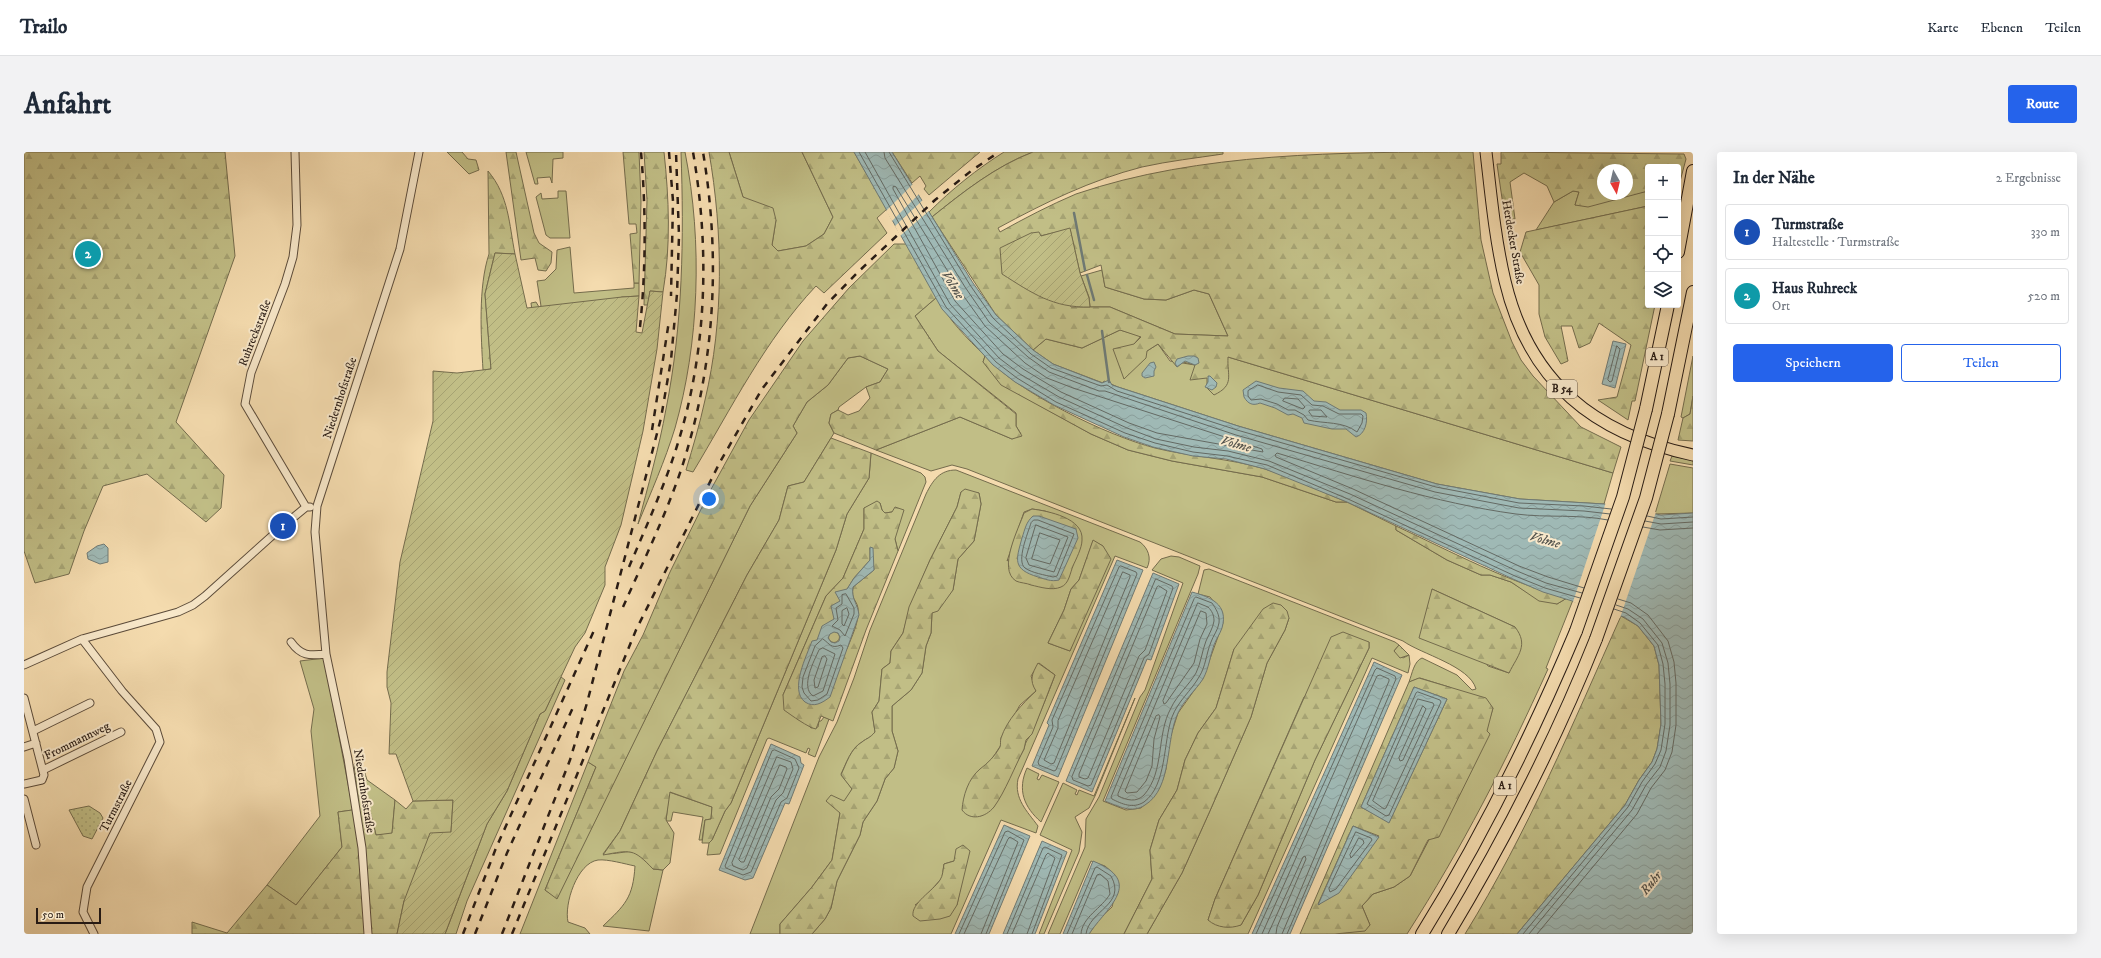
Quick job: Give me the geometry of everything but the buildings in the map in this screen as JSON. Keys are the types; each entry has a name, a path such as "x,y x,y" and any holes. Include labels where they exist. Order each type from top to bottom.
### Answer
{"highway":[{"path":"1681,236 1693,171"},
{"name":"A 1","path":"1448,934 1490,864 1553,742 1596,639 1646,498 1668,414 1693,292"},
{"name":"A 1","path":"1422,934 1487,822 1538,719 1576,631 1623,497 1646,409 1667,308"}],"main road":[{"name":"Herdecker Straße","path":"1486,152 1499,255 1505,282 1519,325 1539,361 1552,379 1567,394 1591,414 1609,426 1649,444 1693,455"}],"street":[{"name":"Ruhreckstraße","path":"295,152 297,226 293,257 285,284 251,374 245,404 306,507"},
{"name":"Niedernhofstraße","path":"368,934 362,848 348,759 326,654 315,532 316,506 400,249 419,152"},
{"path":"24,665 82,639 178,612 193,605 306,507 316,506"},
{"name":"Turmstraße","path":"82,639 122,691 156,729 160,742 87,887 83,912 94,934"},
{"path":"291,642 298,651 304,655 326,654"},
{"name":"Frommannweg","path":"24,698 26,709 34,731 43,770 42,780 24,784"},
{"path":"34,731 90,703"},
{"name":"Frommannweg","path":"43,770 121,732"},
{"name":"Frommannweg","path":"24,747 36,743"},
{"path":"24,799 36,845"}],"green space":[{"path":"24,152 225,152 235,256 176,422 224,475 221,508 206,522 147,474 103,486 84,531 69,574 35,583 24,551"},
{"path":"447,152 462,152 468,159 476,160 479,170 469,174"},
{"path":"506,152 516,152 534,233 539,243 552,252 551,263 546,271 538,270 535,258 521,260"},
{"path":"526,152 563,152 563,158 553,159 552,183 550,177 537,178 538,184 535,184"},
{"path":"623,152 639,152 641,201 639,283 634,283 630,234 637,233 636,224 629,224"},
{"path":"644,152 664,152 668,204 668,240 666,275 663,292 650,291 648,305 644,305 647,200"},
{"path":"681,152 685,152 691,187 694,222 696,293 693,328 683,396 675,428 638,524 663,424 672,377 676,345 682,249"},
{"path":"709,152 729,152 743,197 773,208 776,220 772,245 778,251 806,246 824,234 833,217 802,152 854,152 887,209 877,218 887,233 824,293 816,286 798,307 765,352 693,472 686,470 701,417 711,370 716,339 718,308 719,245 714,183"},
{"path":"729,152 802,152 833,217 824,234 806,246 778,251 772,245 776,220 743,197"},
{"path":"892,152 980,152 929,195 924,189 926,186 920,176 912,183"},
{"path":"1004,152 1033,152 993,172 932,217 929,212 947,195 974,172"},
{"path":"1033,152 1223,152 1223,154 1142,167 1104,178 1068,193 998,228 1000,232 1076,194 1123,180 1172,170 1221,162 1272,157 1323,154 1473,152 1481,240 1493,293 1512,342 1521,360 1533,376 1581,427 1621,447 1613,473 1228,357 1229,375 1227,384 1225,388 1214,395 1207,388 1207,378 1190,380 1195,365 1183,362 1177,367 1158,344 1147,351 1146,358 1124,379 1113,349 1134,344 1141,337 1120,330 1082,348 1046,339 1033,350 996,315 932,217 980,180 1019,158","holes":["1070,229 1080,273 1101,265 1105,287 1144,299 1166,300 1194,290 1209,294 1228,336 1175,334 1110,307 1071,307 1031,233 1040,236"]},
{"path":"1501,152 1684,154 1686,159 1681,178 1681,164 1645,164 1645,192 1633,195 1633,164 1597,164 1597,200 1614,200 1588,207 1575,205 1579,192 1573,191 1554,202 1547,186 1524,173 1510,182 1515,219 1505,219 1497,164 1501,164"},
{"path":"488,171 500,190 504,200 515,254 495,253 485,294 491,369 483,370 481,312 483,281 489,254"},
{"path":"558,191 566,191 570,238 550,238 546,235 536,197 541,193 542,199 558,198"},
{"path":"1573,191 1579,192 1575,205 1601,200 1633,200 1633,194 1645,192 1645,207 1536,230 1554,202"},
{"path":"1645,207 1645,308 1654,308 1635,401 1632,401 1628,420 1598,400 1617,397 1631,345 1599,323 1590,343 1579,348 1572,326 1561,326 1568,361 1561,364 1545,337 1539,314 1539,285 1520,252 1526,232"},
{"path":"1070,228 1080,273 1089,298 1090,307 1065,305 1043,298 1002,274 1000,248 1031,233 1039,232 1041,236"},
{"path":"894,244 907,244 937,297 915,316 938,351 1016,414 1016,426 1022,436 1012,439 960,417 876,450 834,433 829,423 831,414 838,410 848,415 859,411 870,398 866,387 880,382 888,369 860,356 848,358 828,385 807,402 793,426 797,433 750,506 557,899 545,890 596,767 588,762 624,671 643,635 670,572 709,493 749,420 803,341 849,288"},
{"path":"570,247 574,293 634,288 634,283 639,283 639,296 622,297 534,327 531,303 536,302 539,307 541,306 537,281 545,280 556,269 557,250"},
{"path":"495,253 515,254 527,308 639,296 636,332 642,333 650,291 663,292 657,349 643,431 621,525 605,567 605,585 585,633 575,647 545,711 540,714 507,791 487,824 445,934 397,934 404,901 430,833 451,832 453,800 413,801 396,754 389,754 391,703 387,687 387,672 400,562 433,421 433,371 457,373 491,369 485,294"},
{"path":"1102,270 1105,287 1144,299 1166,300 1194,290 1209,294 1228,336 1175,334 1110,307 1090,307 1089,297 1081,276"},
{"path":"937,297 952,321 985,356 983,362 1015,392 1091,434 1128,450 1172,461 1262,477 1336,502 1347,502 1396,526 1396,530 1447,560 1481,575 1490,575 1511,582 1525,591 1557,604 1567,598 1573,600 1546,668 1548,669 1516,738 1465,837 1407,934 1335,934 1365,930 1370,925 1362,906 1373,894 1394,887 1410,876 1486,731 1493,708 1449,687 1420,678 1409,682 1415,665 1422,658 1457,675 1472,690 1476,689 1472,681 1455,667 1403,641 967,469 952,465 931,471 876,450 960,417 1012,439 1021,434 1016,426 1016,413 938,351 915,316","holes":["1432,589 1515,627 1509,673 1488,666"]},
{"path":"1120,330 1141,336 1134,344 1147,351 1158,344 1170,361 1195,365 1228,357 1613,473 1604,504 1520,499 1437,484 1238,426 1118,387 1104,381 1103,383 1053,364 1033,350 1046,339 1082,348"},
{"path":"860,356 888,369 880,382 866,387 831,414 829,423 834,433 804,482 788,486 779,520 747,575 657,751 620,831 603,854 626,852 635,853 653,869 663,870 649,931 603,926 617,912 630,894 635,866 598,860 584,868 578,876 570,895 567,914 568,922 585,928 590,934 520,934 588,762 596,767 545,890 557,898 750,506 797,433 793,426 807,402 828,385 848,358"},
{"path":"985,356 1018,384 1040,398 1113,434 1155,448 1182,454 1238,462 1265,469 1296,480 1347,502 1336,502 1262,477 1172,461 1128,450 1091,434 1001,385 983,362"},
{"path":"1693,356 1693,396 1690,414 1683,418 1681,417"},
{"path":"1693,396 1693,441 1678,440 1683,418 1690,414"},
{"path":"831,438 871,453 869,478 847,514 836,550 731,803 725,811 712,840 709,843 702,843 705,820 711,819 712,807 670,792 666,820 674,833 670,863 663,870 653,869 641,857 631,852 603,855 620,831 657,751 747,575 779,520 788,486 804,482"},
{"path":"871,453 921,473 925,477 926,482 898,551 892,512 885,513 882,510 880,503 864,508 864,529 843,578 826,596 783,695 797,719 806,723 811,728 818,727 819,721 821,721 824,717 829,719 815,757 808,754 810,749 808,748 806,753 769,738 767,739 720,854 707,855 709,843 712,840 725,811 731,803 836,550 847,514 869,478"},
{"path":"1672,456 1693,460 1693,465 1670,461"},
{"path":"1670,464 1693,468 1693,513 1655,514"},
{"path":"950,470 956,470 1140,542 1145,547 1149,557 1147,568 1115,556 1018,779 1017,786 1020,799 1038,826 1036,833 1001,820 951,934 812,934 825,919 831,908 837,881 860,835 863,822 877,801 885,779 894,768 898,751 892,731 892,706 911,690 922,673 926,646 931,633 932,612 953,590 958,559 974,541 981,504 979,493 961,492 957,507 930,560 910,607 903,633 891,651 890,663 882,669 879,701 872,712 875,732 872,736 855,748 849,756 841,774 852,789 840,813 832,860 812,887 780,924 780,934 750,934 819,757 837,722 870,630 926,494 934,480 941,474","holes":["1032,509 1045,511 1066,519 1007,561 1024,512","1093,541 1103,546 1070,651 1048,643 1064,610 1071,589 1079,580","1039,663 1055,675 1032,732 993,808 980,816 979,770 988,765 1001,745 1001,738 1020,705 1036,691 1031,676","954,861 961,885 957,905 915,905 922,900 942,878 944,864"]},
{"path":"965,489 979,493 981,504 974,541 958,559 953,590 938,611 932,613 931,633 926,646 922,673 911,690 892,706 892,731 898,751 894,768 885,779 877,801 863,822 860,835 837,881 831,908 825,919 812,934 780,934 780,924 812,887 832,860 840,813 826,801 831,795 844,801 852,789 841,775 855,748 872,736 875,732 872,712 879,701 882,669 890,663 891,651 903,633 909,607 930,560 957,507 961,492"},
{"path":"877,501 880,503 882,510 885,513 892,512 895,507 904,510 895,539 898,551 866,630 833,721 821,716 816,729 805,724 784,710 783,695 826,596 843,578 864,529 864,508","holes":["870,548 874,570 853,587 853,597 858,608 858,618 847,649 817,641 834,619 840,601 854,578 870,560"]},
{"path":"1032,509 1064,517 1077,526 1081,532 1082,543 1080,550 1068,581 1064,586 1050,589 1038,587 1016,581 1011,575 1009,558 1014,538 1024,513"},
{"path":"1396,526 1523,584 1567,598 1557,604 1539,601 1511,582 1490,575 1481,575 1447,560 1396,530"},
{"path":"1093,540 1103,546 1111,559 1070,651 1048,643 1064,610 1071,589 1079,580"},
{"path":"1171,556 1179,557 1200,566 1198,574 1103,801 1126,810 1141,808 1154,796 1163,779 1166,769 1169,741 1178,713 1203,678 1223,623 1222,612 1210,597 1198,594 1204,570 1209,569 1395,642 1399,645 1394,651 1403,658 1409,655 1410,664 1408,673 1372,658 1248,934 1147,934 1182,873 1209,813 1251,717 1267,663 1285,630 1289,618 1234,649 1216,708 1198,733 1185,760 1177,790 1159,820 1150,850 1152,879 1124,934 1089,934 1099,919 1112,907 1118,882 1114,874 1105,866 1091,861 1060,934 1048,934 1085,847 1086,819 1099,797 1140,697 1145,690 1183,583 1152,570 1161,559","holes":["1369,642 1369,648 1315,760 1258,895 1241,925 1208,920 1215,899 1304,697"]},
{"path":"1432,589 1515,627 1519,633 1522,645 1519,655 1509,673 1419,638"},
{"path":"1273,603 1281,605 1287,611 1289,618 1285,630 1267,663 1251,717 1182,873 1147,934 1124,934 1152,879 1150,850 1159,820 1177,790 1185,760 1198,733 1216,708 1234,649 1263,609"},
{"path":"1621,616 1638,626 1654,646 1659,665 1661,724 1657,749 1652,762 1639,780 1625,805 1517,934 1465,934 1488,896 1529,817 1567,738"},
{"path":"834,631 838,633 840,637 838,641 834,643 830,641 828,637 830,633"},
{"path":"1343,632 1369,642 1369,648 1315,760 1258,895 1241,925 1228,927 1215,925 1208,920 1215,899 1331,637"},
{"path":"1399,645 1409,655 1400,658 1394,651"},
{"path":"324,658 353,810 338,812 342,847 296,905 267,885 320,816 311,731 314,709 300,661"},
{"path":"1038,663 1055,675 1032,734 1026,740 1024,749 1006,787 994,807 982,816 969,816 962,810 969,783 976,773 998,750 1007,725 1020,707 1036,691 1032,677"},
{"path":"561,677 565,680 467,901 456,934 445,934 487,824 507,791 540,714 545,711"},
{"path":"1419,678 1486,698 1493,708 1487,731 1490,734 1439,837 1428,840 1410,876 1394,887 1373,894 1362,906 1370,925 1365,931 1335,934 1300,934 1409,682","holes":["1414,687 1447,699 1389,822 1361,807","1353,826 1379,836 1319,905 1318,904"]},
{"path":"1135,698 1089,808 1075,817 1082,832 1079,852 1044,934 1039,934 1072,850 1040,835 1063,783 1077,790 1075,794 1077,795 1079,790 1094,796"},
{"path":"358,763 364,770 367,780 395,800 392,834 376,835"},
{"path":"358,763 376,835 392,833 395,800 406,809 413,801 453,800 451,832 404,901 397,934 192,934 192,922 227,933 267,885 296,905 342,847 338,812 359,809 354,764"},
{"path":"1027,768 1039,774 1037,779 1039,780 1042,775 1059,782 1041,822 1030,810 1024,798 1023,784"},
{"path":"669,792 712,807 711,819 705,820 702,840 699,840 703,817 673,812 671,821 666,821"},
{"path":"89,806 100,813 103,818 92,839 83,836 69,810"},
{"path":"963,845 970,851 957,905 950,916 940,919 920,921 913,916 915,906 937,884 940,880 944,864 954,861 956,849"}],"water":[{"path":"854,152 892,152 973,283 996,315 1033,350 1053,364 1102,383 1109,380 1112,385 1238,426 1437,484 1520,499 1604,504 1661,515 1693,513 1693,934 1517,934 1625,805 1639,780 1652,762 1657,749 1661,724 1659,665 1654,646 1638,626 1624,617 1543,592 1347,502 1265,469 1226,459 1193,456 1153,447 1124,437 1054,405 1015,382 993,365 942,309"},
{"path":"1613,341 1626,344 1615,388 1602,384"},
{"path":"1188,356 1198,358 1199,363 1195,365 1185,361 1177,367 1175,363 1177,359"},
{"path":"1154,362 1156,367 1154,376 1145,378 1142,376 1142,373 1150,363"},
{"path":"1208,376 1210,376 1217,383 1216,387 1212,390 1205,387 1208,382"},
{"path":"1256,381 1279,388 1303,391 1314,401 1326,402 1340,410 1361,410 1366,413 1367,420 1364,430 1356,437 1346,429 1332,429 1304,423 1302,418 1293,414 1288,415 1275,408 1260,403 1251,404 1244,397 1243,390"},
{"path":"1033,516 1039,516 1076,529 1078,538 1059,580 1048,580 1030,574 1024,571 1018,563 1018,552 1024,532 1027,523"},
{"path":"104,544 108,548 108,562 100,564 88,559 87,553 97,546"},
{"path":"870,547 873,548 874,570 853,587 853,595 859,615 830,697 815,705 808,704 801,697 799,681 803,663 812,641 817,640 822,626 834,619 831,606 840,601 835,592 847,589 854,578 870,560","holes":["834,632 838,633 840,637 839,641 835,643 831,642 828,638 830,634"]},
{"path":"1117,560 1143,570 1058,777 1032,766 1049,725 1047,723"},
{"path":"1153,573 1179,584 1151,660 1147,659 1092,792 1066,781"},
{"path":"1192,592 1211,599 1220,607 1223,613 1222,628 1214,645 1207,671 1203,679 1183,704 1178,713 1171,736 1167,763 1160,787 1154,797 1140,808 1130,809 1120,807 1105,801"},
{"path":"1374,662 1402,675 1290,934 1252,934"},
{"path":"1414,687 1447,699 1389,823 1361,807"},
{"path":"771,744 800,757 801,763 804,765 789,804 785,803 753,878 745,880 719,870"},
{"path":"1004,825 1030,836 989,934 955,934"},
{"path":"1353,826 1379,837 1339,893 1318,905"},
{"path":"1042,841 1067,852 1035,934 1003,934"},
{"path":"1093,861 1108,869 1117,877 1119,886 1117,895 1112,905 1089,934 1063,934"}],"pier":[{"path":"914,183 920,193 892,221 886,211"},
{"path":"924,199 930,210 900,236 895,226"},
{"path":"1606,502 1656,512 1620,618 1573,602"}],"waterway":[{"path":"1074,213 1085,270"},
{"path":"1087,275 1094,300"},
{"path":"1102,331 1109,382"}],"railway":[{"path":"640,327 645,240 641,152"},
{"path":"669,152 673,201 671,296"},
{"path":"502,934 570,760 587,703 661,418 671,360 677,294 679,236 676,152"},
{"path":"629,567 672,461 687,410 695,374 703,300 703,263 702,226 693,152"},
{"path":"623,607 675,488 692,431 708,352 712,312 713,272 709,192 703,152"},
{"path":"512,934 636,630 720,462 762,389 827,304 858,272 935,200 971,171 999,152"},
{"path":"652,430 669,321"},
{"path":"463,934 496,848 596,626"},
{"path":"475,934 507,853 575,703"}],"place":[{"name":"Haus Ruhreck","path":"88,254"},
{"name":"Turmstraße","path":"283,526"}],"water label":[{"name":"Volme","path":"953,285"},
{"name":"Volme","path":"1236,444"},
{"name":"Volme","path":"1545,540"},
{"name":"Ruhr","path":"1651,883"}]}
